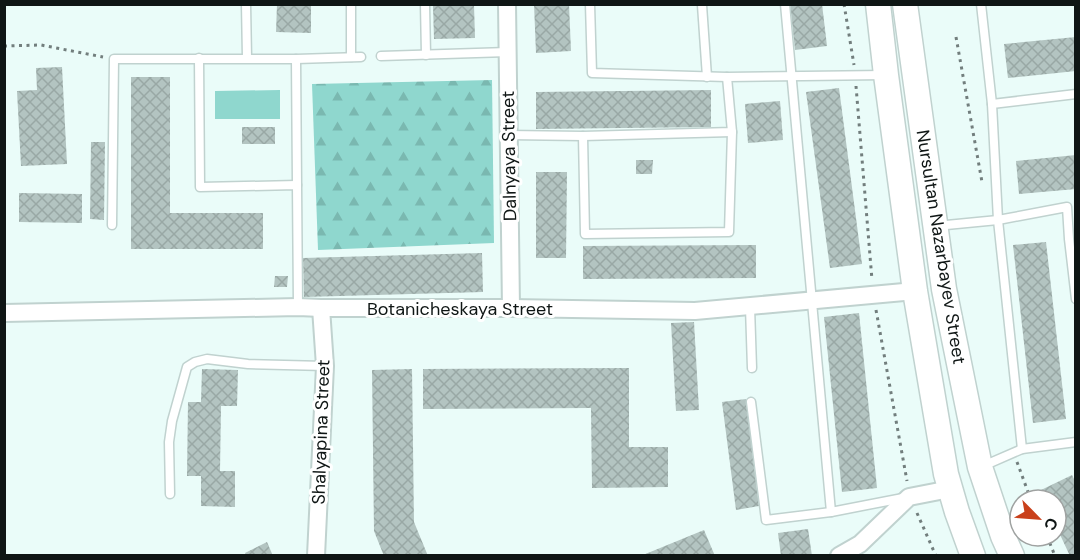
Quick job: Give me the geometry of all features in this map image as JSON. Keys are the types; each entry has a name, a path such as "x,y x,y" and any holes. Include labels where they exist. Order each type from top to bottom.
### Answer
{"main road":[{"name":"Nursultan Nazarbayev Street","path":"878,4 915,291 946,474 973,555"},
{"name":"Nursultan Nazarbayev Street","path":"905,4 944,289 980,467 1003,536 1012,555"}],"street":[{"name":"Dalnyaya Street","path":"507,4 511,308"},
{"name":"Botanicheskaya Street","path":"4,313 298,307 695,311 915,291"},
{"name":"Shalyapina Street","path":"316,555 325,366 321,308"},
{"path":"839,555 860,544 909,497 950,489"}],"lane":[{"path":"246,4 247,58"},
{"path":"351,4 351,57"},
{"path":"425,4 426,55"},
{"path":"590,4 592,73 707,77 886,75"},
{"path":"785,4 831,512"},
{"path":"981,4 992,104 998,220 1022,449"},
{"path":"702,5 707,77"},
{"path":"381,56 508,52"},
{"path":"112,225 114,58 361,57"},
{"path":"199,58 200,187 297,184"},
{"path":"296,59 298,307"},
{"path":"583,136 585,234 729,232 732,132 728,77"},
{"path":"992,104 1076,94"},
{"path":"508,135 583,136 732,132"},
{"path":"935,226 998,220 1071,207 1069,239 1076,299"},
{"path":"750,307 752,368"},
{"path":"170,494 169,442 172,421 187,368 195,362 207,359 248,364 325,366"},
{"path":"751,402 766,520 831,512 909,497"},
{"path":"980,467 1022,449 1076,442"}],"path":[{"path":"4,46 41,45 114,58"}],"green space":[{"path":"492,80 494,243 318,250 312,84"},
{"path":"280,90 280,119 215,119 215,91"}],"building":[{"path":"277,4 311,4 311,33 276,32"},
{"path":"534,4 569,4 571,51 536,53"},
{"path":"790,4 822,4 827,46 795,50"},
{"path":"433,5 474,5 475,38 434,39"},
{"path":"1076,37 1076,71 1008,78 1004,44"},
{"path":"62,67 67,164 21,166 17,91 37,90 36,68"},
{"path":"131,77 170,77 170,213 263,213 263,249 131,249"},
{"path":"839,88 862,264 830,268 806,92"},
{"path":"711,90 711,127 536,129 536,92"},
{"path":"780,101 783,140 748,143 745,104"},
{"path":"242,127 275,127 275,144 242,144"},
{"path":"91,142 105,142 104,220 90,219"},
{"path":"1076,155 1076,189 1019,194 1016,161"},
{"path":"636,160 653,160 652,174 636,174"},
{"path":"536,172 567,172 566,258 536,258"},
{"path":"19,193 82,194 82,223 19,222"},
{"path":"1046,242 1066,419 1033,423 1013,245"},
{"path":"756,245 756,278 583,279 583,246"},
{"path":"482,253 483,292 304,297 303,258"},
{"path":"275,276 288,276 287,287 274,287"},
{"path":"859,313 877,488 842,492 824,317"},
{"path":"694,322 699,410 676,411 671,323"},
{"path":"629,368 629,447 668,447 668,487 592,488 591,408 423,409 423,369"},
{"path":"202,369 238,370 237,406 221,406 220,471 235,471 235,507 201,506 201,476 187,476 188,402 201,402"},
{"path":"412,369 414,522 428,556 384,556 374,531 372,370"},
{"path":"746,399 759,506 736,510 722,402"},
{"path":"1072,475 1076,483 1076,556 1070,556 1066,548 1068,488 1045,488"},
{"path":"808,529 812,556 781,556 778,533"},
{"path":"704,530 715,556 643,556 643,555"},
{"path":"267,542 273,556 246,556 245,553"}]}
